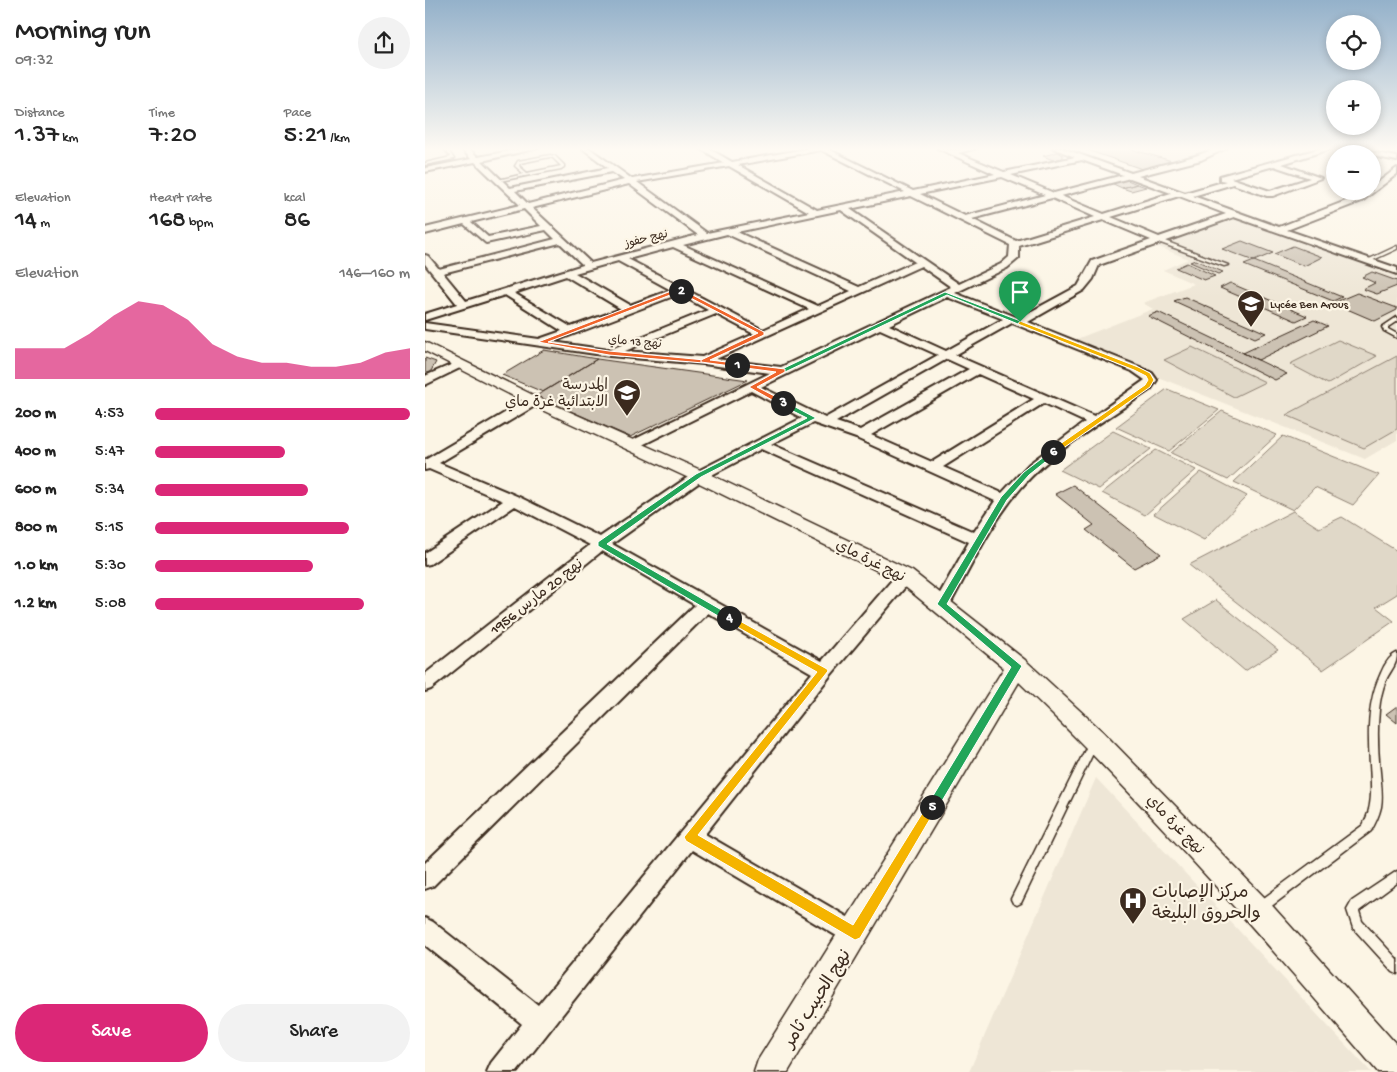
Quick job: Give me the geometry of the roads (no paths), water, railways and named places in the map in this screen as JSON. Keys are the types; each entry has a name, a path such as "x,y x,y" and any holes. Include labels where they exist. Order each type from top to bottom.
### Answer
{"street":[{"path":"518,198 547,228 589,266"},
{"path":"425,231 557,198"},
{"path":"653,198 705,236"},
{"path":"791,198 816,212"},
{"name":"نهج حفوز","path":"425,317 619,258 727,231 886,198"},
{"path":"924,198 1015,244 1103,216 1170,198"},
{"path":"964,219 1040,198"},
{"path":"1058,198 1160,241"},
{"path":"1189,198 1397,271"},
{"path":"1278,230 1356,200"},
{"path":"842,208 959,288"},
{"path":"827,422 948,355 1081,288 1088,279 1095,263 1234,214"},
{"path":"465,220 486,240 547,228"},
{"path":"727,231 857,290"},
{"path":"437,272 561,240"},
{"path":"674,244 817,309"},
{"path":"632,446 1010,262 1016,253 1015,244"},
{"path":"425,258 464,305"},
{"path":"619,258 762,334"},
{"path":"703,361 857,290 921,263"},
{"path":"567,273 629,309"},
{"path":"541,342 679,290"},
{"path":"506,292 571,331"},
{"path":"942,604 978,540 1004,499 1026,474 1045,458 1147,386 1151,380 1148,375 947,293"},
{"path":"609,353 717,310"},
{"name":"نهج 13 ماي","path":"425,326 609,353 703,361 783,371"},
{"path":"880,326 1096,422"},
{"name":"نهج غرة ماي","path":"425,346 534,401 699,476 905,576 1017,666 1095,739 1257,910 1397,1069"},
{"path":"425,381 460,364"},
{"path":"861,435 977,369"},
{"path":"752,387 812,418 861,435 1004,499"},
{"path":"933,467 1043,398"},
{"path":"427,465 534,401"},
{"name":"نهج 20 مارس 1956","path":"425,684 601,544 699,476 812,418"},
{"path":"762,445 978,540"},
{"path":"427,465 514,500 601,544 824,671"},
{"path":"425,560 514,500"},
{"path":"500,1072 824,671 905,576"},
{"path":"425,878 706,605"},
{"name":"نهج الحبيب ثامر","path":"770,1072 1017,666"},
{"path":"690,837 855,934"},
{"path":"425,930 539,1022"}],"lane":[{"path":"1160,241 1226,265"},
{"path":"1367,261 1397,247"},
{"path":"1397,319 1385,327 1386,330 1397,336"},
{"path":"1257,910 1367,828 1375,816 1377,800 1373,748 1374,709 1378,686 1390,663 1397,656"},
{"path":"1017,900 1095,739"},
{"path":"1397,876 1356,905 1353,910 1357,924 1397,968"}],"place":[{"name":"Lycée Ben Arous","path":"1251,328"},
{"name":"المدرسة الابتدائية غرة ماي","path":"627,417"},
{"name":"مركز الإصابات والحروق البليغة","path":"1133,925"}]}
